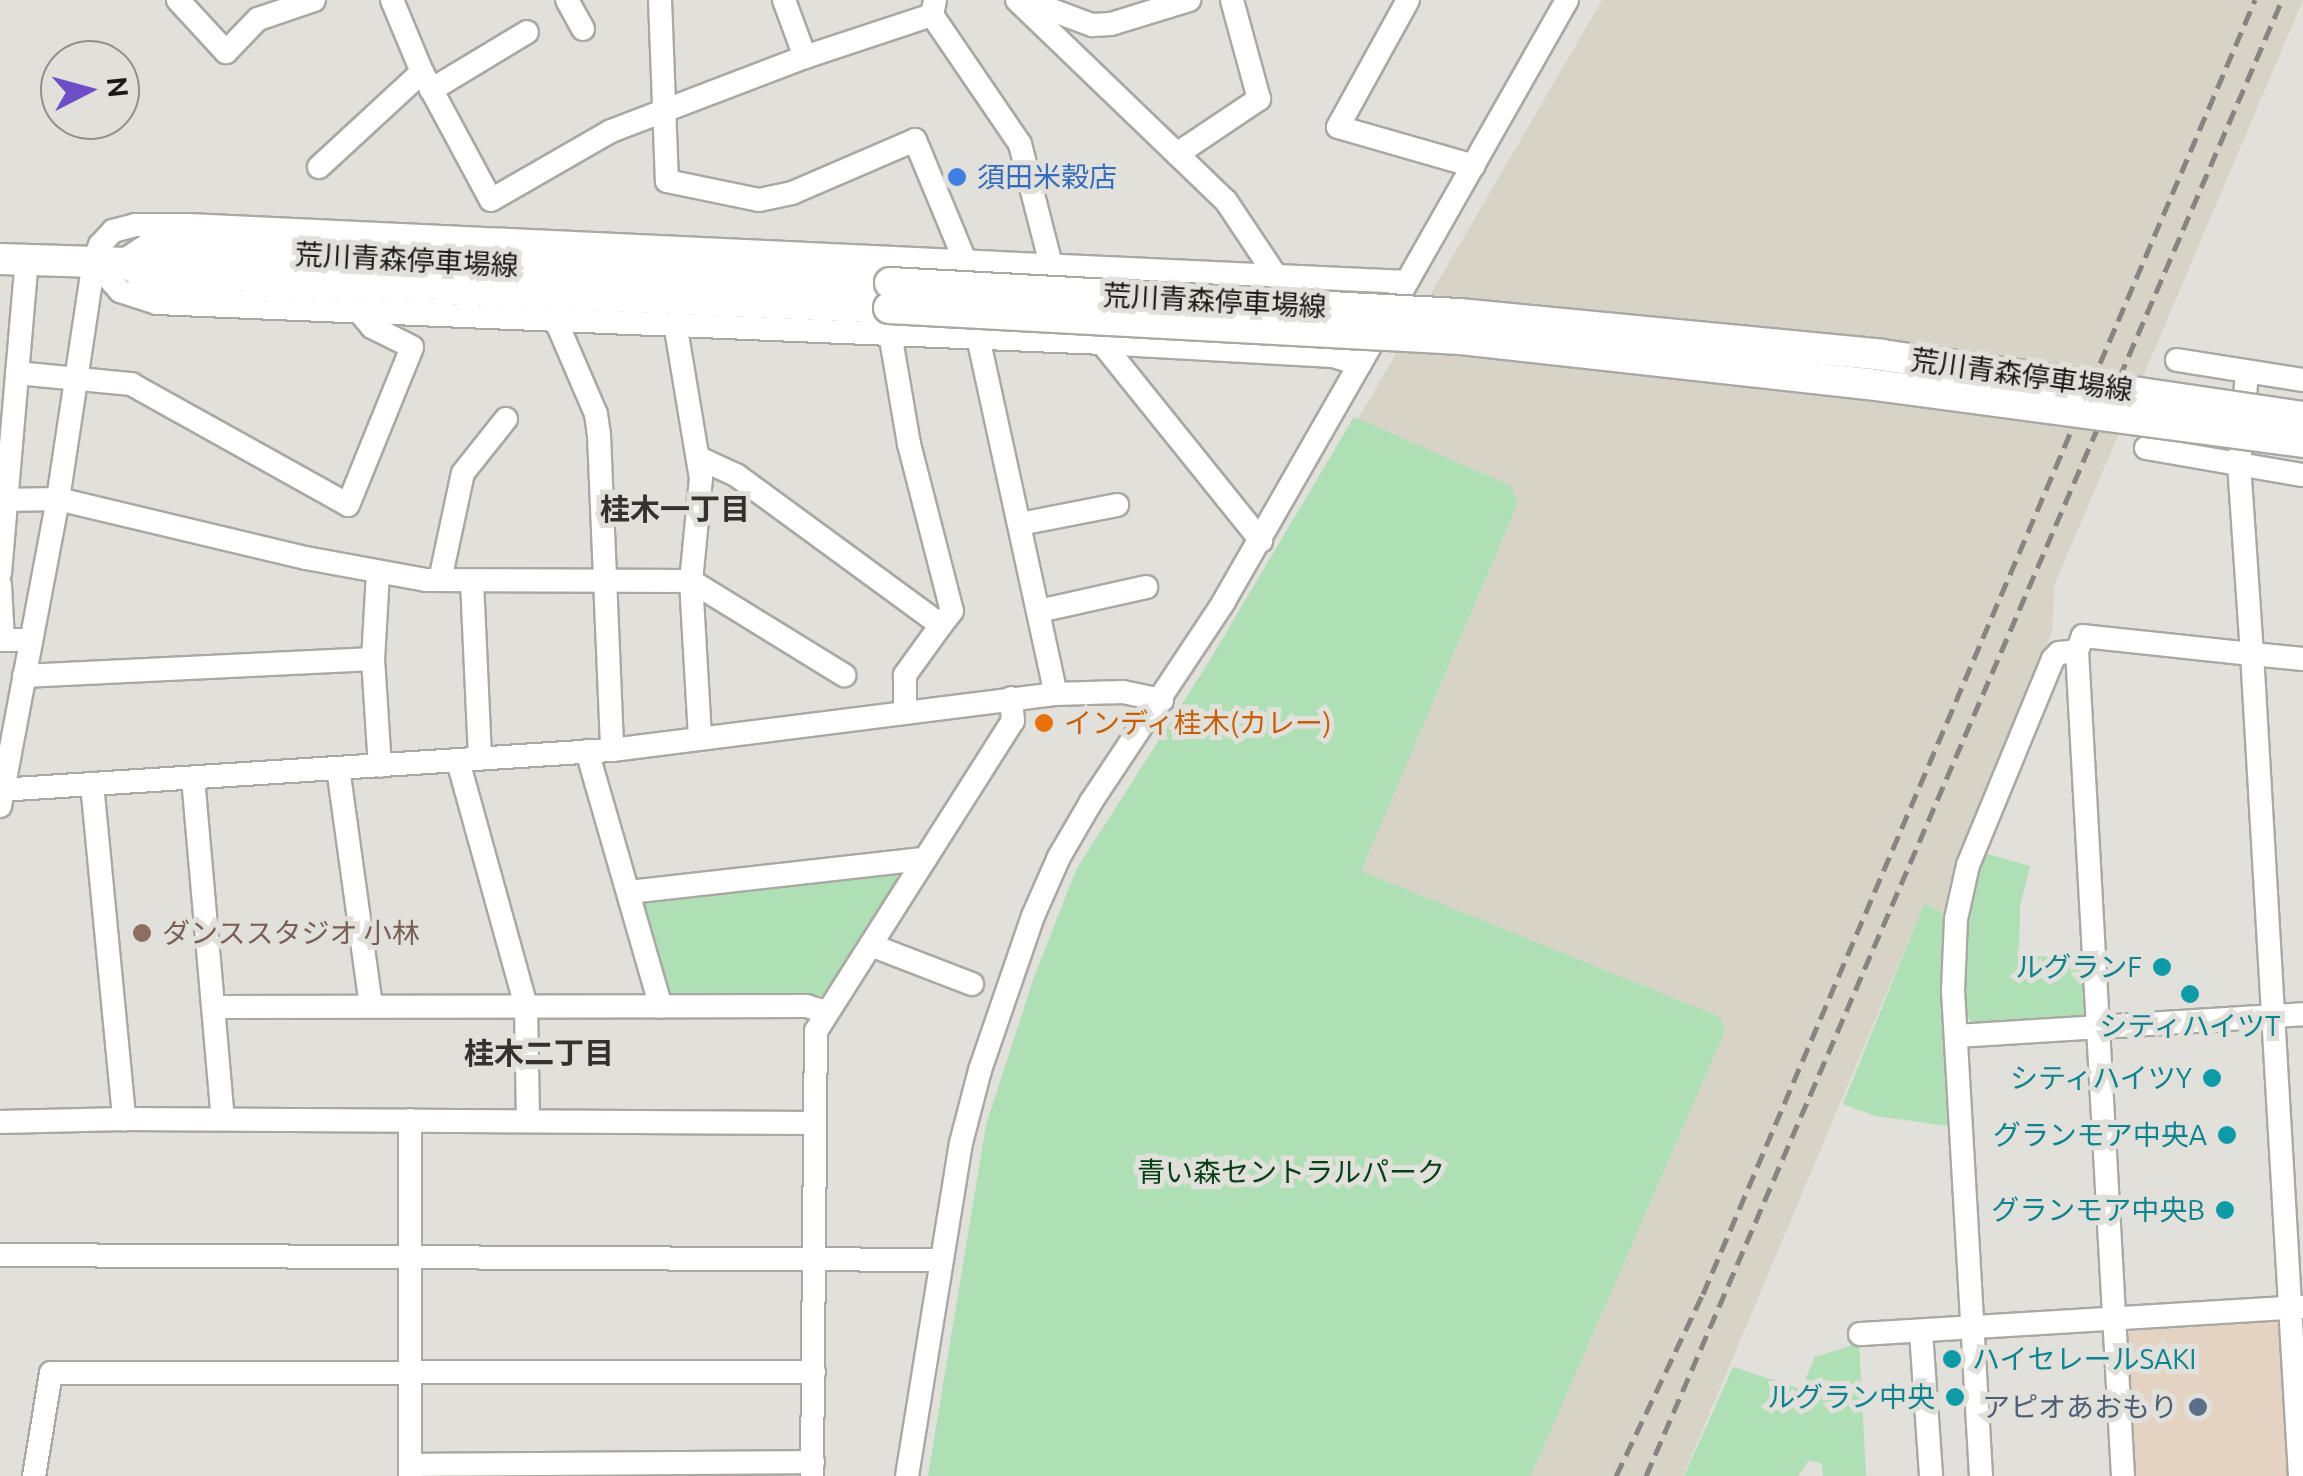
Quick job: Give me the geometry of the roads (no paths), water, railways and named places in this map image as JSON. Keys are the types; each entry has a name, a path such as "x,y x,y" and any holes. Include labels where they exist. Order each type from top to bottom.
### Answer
{"main road":[{"name":"荒川青森停車場線","path":"14,260 127,263 149,277 890,308 1460,340 1907,388 2303,442"},
{"name":"荒川青森停車場線","path":"890,308 1478,316 1882,355 2303,417"}],"street":[{"path":"178,0 226,52 258,19 314,0"},
{"path":"392,0 426,81 490,200 611,131 934,8 1020,144 1051,266"},
{"path":"567,0 583,29"},
{"path":"660,0 667,182 760,200 792,193 915,140 964,261"},
{"path":"784,0 805,57"},
{"path":"1021,0 1092,25 1111,24 1190,0"},
{"path":"1021,0 1226,201 1276,276"},
{"path":"1178,154 1258,99 1232,0"},
{"path":"1408,0 1338,127 1474,166"},
{"path":"908,1476 961,1142 980,1070 1033,916 1059,856 1261,540 1565,1"},
{"path":"319,167 426,81 527,32"},
{"path":"1162,700 1124,692 1056,694 905,710 612,750 92,784 1,795 79,378 94,262 100,245 113,232 135,226 188,225 1407,282"},
{"path":"0,574 3,500 18,373 14,260"},
{"path":"94,262 120,291 157,303 556,322 675,323 890,308 978,337 1334,356 1360,364"},
{"path":"890,308 908,444 952,612 905,675 905,710"},
{"path":"18,373 131,384 348,505 412,348 372,327 361,314"},
{"path":"556,322 596,414 612,750"},
{"path":"675,323 702,478 690,582 700,738"},
{"path":"978,337 1056,694"},
{"path":"1102,343 1261,540"},
{"path":"2177,360 2303,380"},
{"path":"2247,372 2239,464 2272,1016 2294,1210 2300,1476"},
{"path":"440,580 464,474 506,419"},
{"path":"2146,448 2303,475"},
{"path":"699,458 736,475 941,625"},
{"path":"3,500 58,498 378,573 472,582 690,582 844,675"},
{"path":"1020,524 1117,505"},
{"path":"378,573 373,658 380,766"},
{"path":"472,582 469,760 526,1006 528,1121"},
{"path":"0,585 3,640 31,640"},
{"path":"1040,611 1146,587"},
{"path":"2122,1476 2078,651 2083,636 2303,659"},
{"path":"1981,1476 1952,951 1968,865 2053,659 2059,653 2078,651"},
{"path":"24,676 373,658"},
{"path":"410,1120 410,1470 813,1469 816,1031 1014,721 1010,698"},
{"path":"587,752 661,1007"},
{"path":"338,768 371,1006"},
{"path":"194,778 223,1119"},
{"path":"92,784 124,1120"},
{"path":"628,892 924,859"},
{"path":"873,946 972,984"},
{"path":"215,1007 806,1006 828,1012"},
{"path":"1956,1036 2303,1014"},
{"path":"0,1122 815,1122"},
{"path":"0,1256 941,1260"},
{"path":"1860,1334 2296,1308"},
{"path":"1922,1332 1932,1476"},
{"path":"34,1476 51,1373 814,1372"}],"railway":[{"path":"1616,1476 1703,1294 2255,0"},
{"path":"1646,1476 2282,0"}],"place":[{"name":"須田米穀店","path":"957,177"},
{"name":"インディ桂木(カレー)","path":"1044,723"},
{"name":"ダンススタジオ 小林","path":"142,933"},
{"name":"ルグランF","path":"2162,967"},
{"name":"シティハイツT","path":"2190,994"},
{"name":"シティハイツY","path":"2212,1078"},
{"name":"グランモア中央A","path":"2227,1135"},
{"name":"グランモア中央B","path":"2225,1210"},
{"name":"ハイセレールSAKI","path":"1952,1359"},
{"name":"ルグラン中央","path":"1955,1397"},
{"name":"アピオあおもり","path":"2198,1407"}],"district":[{"name":"桂木一丁目","path":"675,509"},
{"name":"桂木二丁目","path":"539,1053"}],"park label":[{"name":"青い森セントラルパーク","path":"1291,1172"}]}
